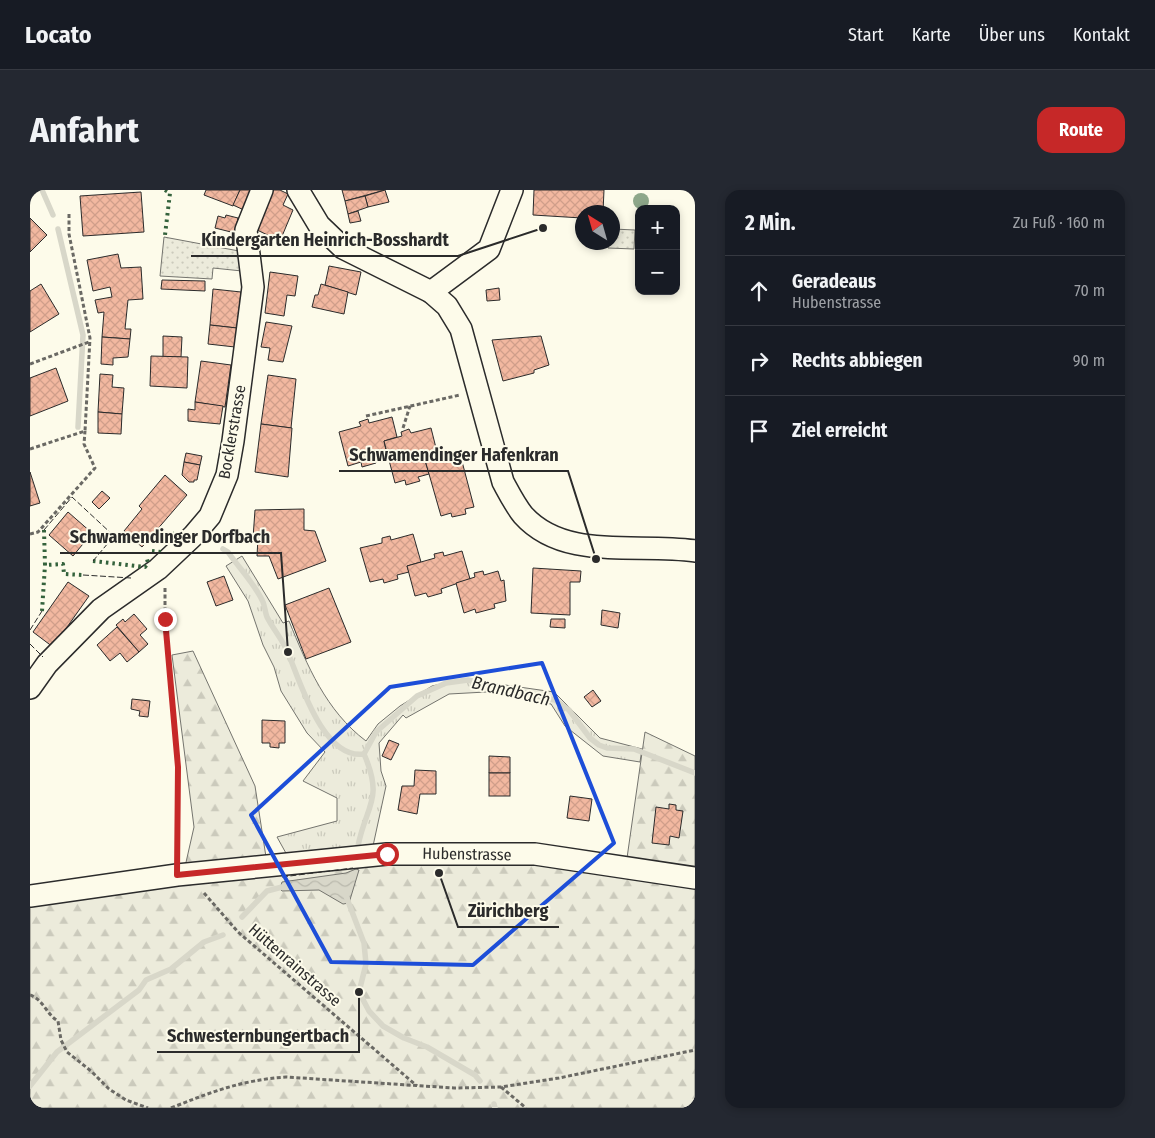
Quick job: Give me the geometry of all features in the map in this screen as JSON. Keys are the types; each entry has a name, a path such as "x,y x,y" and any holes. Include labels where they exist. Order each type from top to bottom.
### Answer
{"street":[{"name":"Bocklerstrasse","path":"30,688 47,664 101,609 158,569 193,536 210,516 227,475 233,441 253,287 246,230 262,190"},
{"path":"298,190 319,225 343,248 431,292 447,306 461,329 503,482 524,515 541,530 559,540 592,545 695,552"},
{"path":"431,292 489,249 512,190"},
{"name":"Hubenstrasse","path":"30,896 182,874 377,854 535,854 695,878"}],"path":[{"path":"30,534 38,532 95,468 84,444 88,342 69,234 69,213"},
{"path":"30,364 88,342"},
{"path":"366,416 478,390"},
{"path":"403,428 410,406"},
{"path":"30,449 85,431"},
{"path":"166,580 165,619 178,767 182,874"},
{"name":"Hüttenrainstrasse","path":"182,874 238,932 417,1086"},
{"path":"30,995 39,1000 50,1016 58,1021 61,1040 67,1052 92,1071 109,1089 126,1100 148,1108"},
{"path":"171,1108 233,1084 259,1079 286,1078 417,1086 500,1087 559,1078 695,1050"},
{"path":"500,1087 526,1108"}],"highlighted area":[{"path":"542,663 614,843 473,965 331,962 251,815 390,687"}],"green space":[{"path":"620,229 635,230 634,249 620,248"},
{"path":"164,237 239,251 242,271 213,268 212,279 160,276"},
{"path":"242,556 283,623 289,621 319,686 329,701 352,729 366,741 378,724 400,706 432,686 463,679 554,692 600,738 642,749 640,762 603,756 565,726 551,704 486,692 449,694 406,718 403,715 379,743 381,771 386,786 373,846 287,855 277,837 337,821 337,798 303,781 325,752 307,733 281,691 274,667 263,645 248,601 226,566"},
{"path":"193,651 255,786 266,857 626,865 645,732 695,756 695,1108 30,1108 30,901 182,880 194,827 172,655"}],"water":[{"path":"356,869 359,870 349,903 343,904 319,890 282,891 280,889 282,882 346,873"}],"building":[{"path":"206,190 240,190 233,206 204,195"},
{"path":"240,190 253,190 244,210 233,205"},
{"path":"272,190 280,190 288,194 283,205 293,210 280,241 255,229"},
{"path":"342,190 385,190 345,201"},
{"path":"385,190 389,202 368,207 365,196"},
{"path":"534,190 604,190 603,205 575,205 575,218 533,215"},
{"path":"141,192 144,232 83,236 80,196"},
{"path":"365,196 368,207 348,214 345,201"},
{"path":"358,211 361,221 350,223 348,214"},
{"path":"226,215 238,218 235,233 215,228 218,216 225,218"},
{"path":"30,218 47,235 30,252"},
{"path":"118,254 121,268 141,267 143,299 128,300 125,329 131,329 130,339 102,337 104,312 98,313 95,300 112,297 110,287 93,291 87,260"},
{"path":"329,266 361,272 356,295 325,285"},
{"path":"270,272 298,276 295,296 287,295 284,316 265,313"},
{"path":"162,280 205,281 205,291 161,289"},
{"path":"41,284 59,314 30,332 30,291"},
{"path":"321,284 348,292 344,314 312,307 315,295 318,295"},
{"path":"499,288 500,300 487,301 486,290"},
{"path":"213,289 241,292 237,328 210,325"},
{"path":"266,322 292,326 283,362 268,360 270,348 261,347"},
{"path":"210,325 237,328 235,347 208,344"},
{"path":"163,336 182,337 181,357 163,357"},
{"path":"541,336 549,365 534,370 534,373 503,381 492,340"},
{"path":"102,337 130,339 128,357 113,358 113,365 101,364"},
{"path":"151,356 188,357 187,388 150,386"},
{"path":"201,361 231,365 225,407 195,402"},
{"path":"56,368 68,401 30,416 30,378"},
{"path":"100,374 113,375 112,387 124,388 122,414 98,412"},
{"path":"268,375 296,379 291,428 261,424"},
{"path":"195,402 223,406 220,424 188,421 188,409 195,410"},
{"path":"98,412 122,414 121,434 98,433"},
{"path":"392,417 397,437 384,441 387,455 375,458 376,463 362,467 361,462 348,466 339,432 361,426 359,422 368,419 369,423"},
{"path":"261,424 292,428 288,477 255,472"},
{"path":"431,428 438,456 425,460 429,474 418,477 420,481 406,485 405,480 395,483 384,441 402,436 401,432 409,429 411,433"},
{"path":"459,450 474,507 465,509 466,514 452,517 451,513 441,516 425,460"},
{"path":"186,453 202,456 200,465 184,462"},
{"path":"184,462 200,465 197,480 194,480 194,482 189,482 182,475"},
{"path":"30,472 40,503 30,506"},
{"path":"165,475 187,495 142,547 124,531 142,509 139,506"},
{"path":"102,491 110,498 99,509 92,502"},
{"path":"304,509 304,530 315,531 326,561 278,579 269,556 257,556 258,538 253,538 255,510"},
{"path":"68,512 92,533 73,556 49,535"},
{"path":"413,534 421,562 407,566 409,572 397,575 398,579 384,583 383,579 370,582 360,548 382,543 382,538 390,536 391,540"},
{"path":"462,551 470,579 441,589 442,593 428,597 426,593 415,596 407,566 435,558 434,554 443,552 444,556"},
{"path":"533,568 581,571 580,582 570,582 570,615 531,613"},
{"path":"483,571 484,575 498,571 501,581 504,580 506,601 494,604 495,608 476,613 475,609 464,613 456,583 475,577 474,573"},
{"path":"224,576 233,600 216,606 207,582"},
{"path":"68,582 89,596 53,647 33,632"},
{"path":"329,588 351,642 306,659 285,605"},
{"path":"602,610 620,613 618,628 601,625"},
{"path":"134,614 147,629 140,635 148,644 139,652 116,625 123,619 125,622"},
{"path":"551,619 565,619 565,628 550,627"},
{"path":"117,627 139,652 127,662 120,653 110,661 97,645"},
{"path":"593,690 601,701 592,707 584,697"},
{"path":"132,699 150,701 148,717 139,716 140,711 131,709"},
{"path":"262,720 285,721 285,743 279,743 279,748 270,747 270,743 262,743"},
{"path":"389,740 399,744 391,760 382,756"},
{"path":"489,756 510,757 510,773 489,773"},
{"path":"415,770 436,771 436,794 420,794 417,814 398,810 402,786 414,786"},
{"path":"489,773 510,773 510,796 489,796"},
{"path":"570,796 592,799 589,821 567,818"},
{"path":"669,804 676,805 676,810 683,811 679,838 670,836 669,845 652,843 656,807 669,809"}],"waterway":[{"path":"42,190 53,215"},
{"path":"58,229 83,335 78,427"},
{"path":"223,549 228,552 260,595 267,617 286,648 307,699 325,732 337,745 349,753 364,754"},
{"name":"Brandbach","path":"364,754 376,732 417,696 446,683 468,680 555,700 569,710 590,738 599,745 607,748 634,749 695,773"},
{"path":"358,846 373,793 373,782 364,754"},
{"path":"242,917 267,891 286,886"},
{"path":"346,896 364,943 366,964 359,992 369,1011 383,1026 404,1038 427,1047 475,1075 480,1081"},
{"path":"30,1086 57,1052 139,990 146,980 171,969 204,942 223,935"},
{"path":"494,1104 495,1108"}],"hedge":[{"path":"165,190 170,193 165,235"},
{"path":"44,530 45,565 63,564 64,574 83,575"},
{"path":"172,533 178,538 175,541"},
{"path":"152,551 162,552"},
{"path":"93,561 145,567 148,563 147,559"},
{"path":"42,611 45,565"}],"fence":[{"path":"44,530 72,497 114,536 93,561"},
{"path":"83,575 131,578"},
{"path":"30,630 42,611"},
{"path":"30,644 43,657"},
{"path":"282,877 353,868"}],"place":[{"name":"Kindergarten Heinrich-Bosshardt","path":"543,228"},
{"name":"Schwamendinger Hafenkran","path":"596,559"},
{"name":"Schwamendinger Dorfbach","path":"288,652"},
{"name":"Zürichberg","path":"439,873"},
{"name":"Schwesternbungertbach","path":"359,992"}],"route":[{"path":"165,619 178,767 177,875 387,854"}]}
